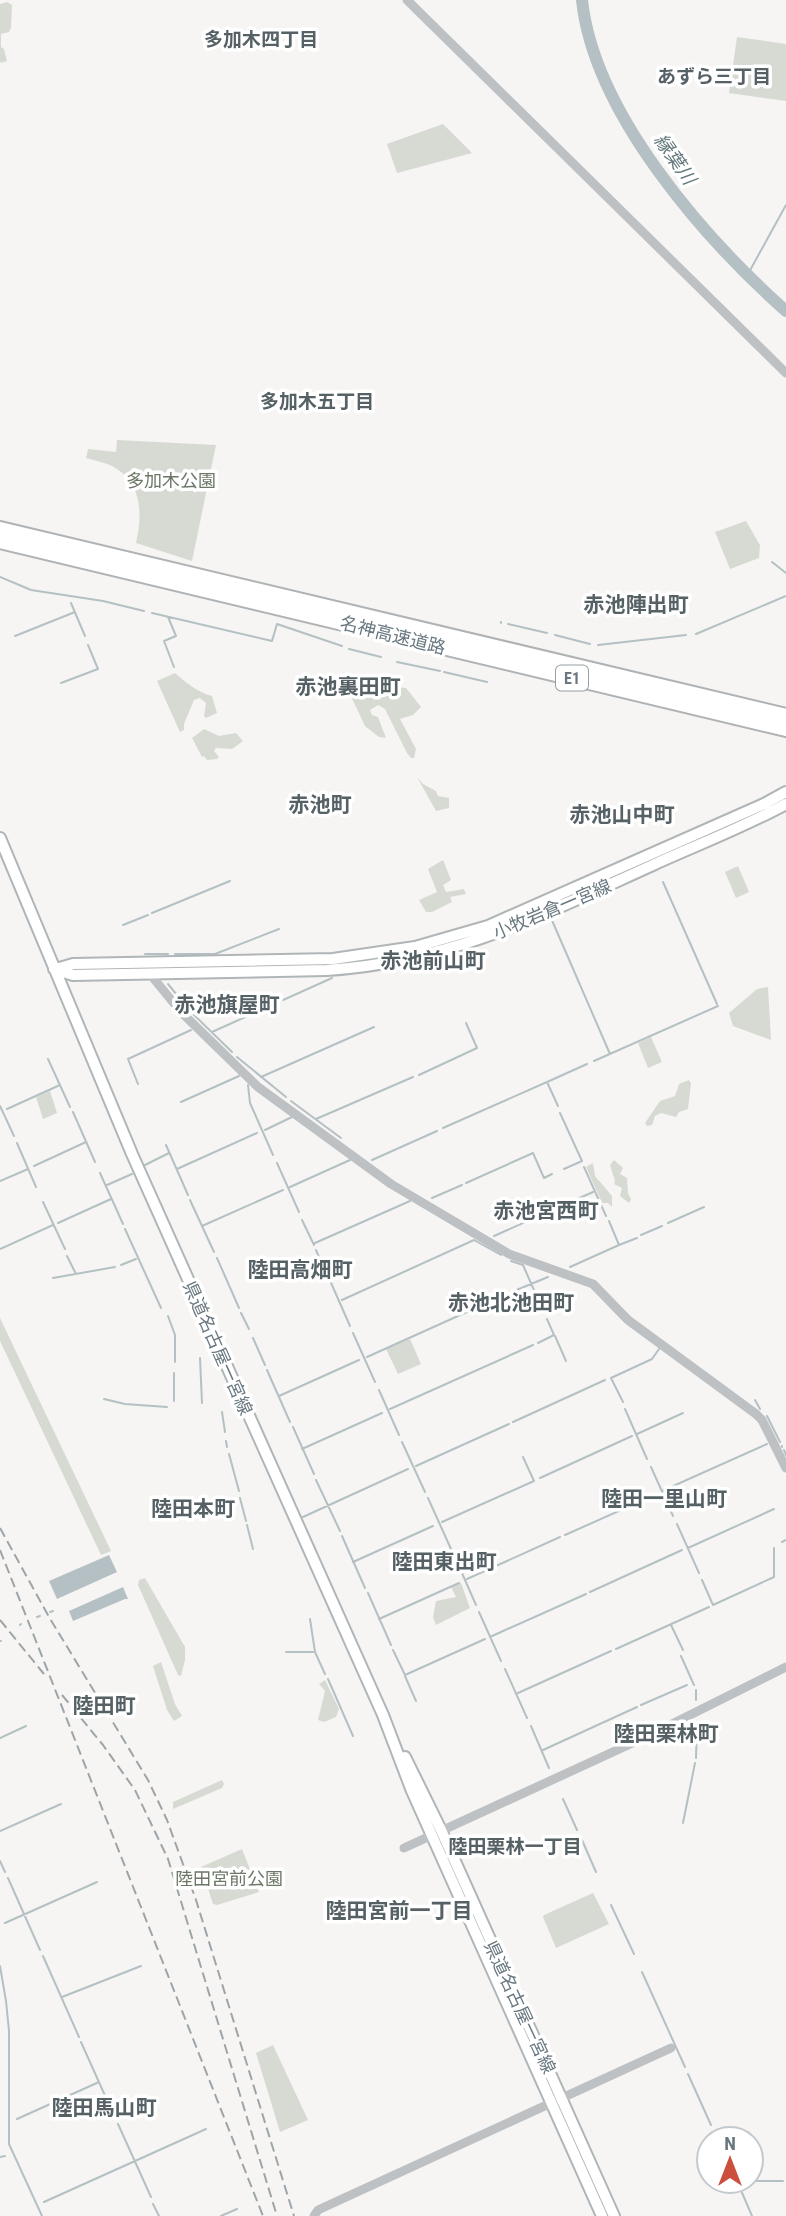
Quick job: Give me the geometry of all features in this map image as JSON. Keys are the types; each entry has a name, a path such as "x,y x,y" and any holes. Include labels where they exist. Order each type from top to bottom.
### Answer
{"highway":[{"name":"名神高速道路","path":"0,528 360,621 441,647 449,654 786,732"},
{"name":"名神高速道路","path":"0,541 360,621 430,631 786,716"},
{"path":"430,631 440,628 786,709"}],"main road":[{"name":"小牧岩倉一宮線","path":"54,969 73,964 332,958 415,947 488,926 786,792"},
{"name":"小牧岩倉一宮線","path":"54,969 73,975 345,968 429,955 466,945 528,922 786,804"},
{"path":"0,838 54,969"},
{"name":"県道名古屋一宮線","path":"54,969 183,1269 387,1724 389,1735 557,2101 614,2216"},
{"name":"県道名古屋一宮線","path":"557,2101 603,2216"}],"street":[{"path":"407,0 786,373"},
{"path":"150,974 181,1012 258,1087 391,1184 509,1254 593,1284 628,1320 756,1414 762,1420 786,1468"},
{"path":"404,1848 652,1734 786,1667"},
{"path":"314,2216 317,2210 671,2048"}],"green space":[{"path":"7,2 12,5 11,28 9,32 1,34 1,47 7,61 1,63 0,4"},
{"path":"737,37 786,44 786,101 729,93"},
{"path":"443,124 472,153 397,173 387,144"},
{"name":"多加木公園","path":"117,440 216,445 192,561 136,543 139,513 132,484 114,467 86,458 88,449 116,452"},
{"path":"746,521 760,545 759,558 730,569 715,532"},
{"path":"175,673 197,690 212,696 217,713 206,718 206,703 200,698 194,700 184,730 180,732 157,681"},
{"path":"349,682 406,688 421,707 413,715 400,719 416,749 414,758 407,753 385,709 378,705 370,710 372,715 378,717 386,738 379,737 365,726 349,692"},
{"path":"204,729 219,736 236,733 243,741 232,749 216,748 214,751 219,757 207,760 202,757 192,738"},
{"path":"417,777 436,791 438,796 449,798 449,808 436,811"},
{"path":"443,860 451,880 443,885 446,892 464,889 466,894 450,897 452,902 432,912 426,912 419,900 437,892 428,869"},
{"path":"738,866 749,892 736,898 725,872"},
{"path":"768,987 771,1040 733,1026 729,1013 757,989"},
{"path":"651,1037 662,1062 648,1068 638,1043"},
{"path":"689,1080 691,1083 688,1109 679,1112 676,1117 661,1113 655,1116 652,1125 647,1126 645,1123 660,1101 675,1096 679,1084"},
{"path":"50,1091 57,1113 43,1119 36,1097"},
{"path":"614,1160 623,1168 620,1174 627,1178 631,1199 629,1203 620,1196 622,1188 614,1184 610,1165"},
{"path":"593,1163 595,1176 612,1196 612,1207 608,1203 602,1203 586,1167"},
{"path":"0,1318 111,1551 101,1555 0,1341"},
{"path":"410,1339 421,1364 398,1374 386,1349"},
{"path":"145,1578 185,1647 181,1676 178,1675 138,1585 139,1580"},
{"path":"461,1583 470,1608 436,1625 433,1617 436,1601 456,1597 451,1587"},
{"path":"161,1662 175,1704 182,1716 174,1721 167,1710 153,1666"},
{"path":"325,1680 339,1709 336,1717 324,1722 318,1720 325,1691 319,1684"},
{"path":"222,1780 222,1788 173,1809 173,1802"},
{"name":"陸田宮前公園","path":"242,1849 259,1892 213,1904 201,1867"},
{"path":"593,1893 609,1924 556,1948 544,1915"},
{"path":"273,2045 308,2120 280,2132 256,2053"}],"shaded area":[{"path":"109,1555 117,1572 57,1599 49,1581"},
{"path":"123,1587 128,1599 73,1621 69,1611"}],"waterway":[{"name":"縁葉川","path":"582,0 591,43 607,86 630,129 658,171 721,248 786,311"},
{"path":"748,274 786,205"},
{"path":"772,562 786,573"},
{"path":"0,577 31,590 103,601 144,611"},
{"path":"696,634 786,596"},
{"path":"71,603 85,636"},
{"path":"15,636 75,612"},
{"path":"152,613 272,641 277,624 342,646"},
{"path":"168,617 176,636 164,641 174,667"},
{"path":"508,624 547,633"},
{"path":"555,635 590,644"},
{"path":"598,645 686,635"},
{"path":"61,683 98,669 88,645"},
{"path":"349,649 381,657"},
{"path":"397,662 440,671"},
{"path":"444,672 487,682"},
{"path":"152,913 230,881"},
{"path":"663,882 717,1004"},
{"path":"123,925 148,915"},
{"path":"551,918 610,1054"},
{"path":"175,954 215,954 279,929"},
{"path":"145,954 168,954"},
{"path":"212,1032 332,978"},
{"path":"168,984 186,1006"},
{"path":"594,1061 718,1006"},
{"path":"190,1011 232,1052"},
{"path":"419,1075 477,1048 466,1023"},
{"path":"261,1077 374,1027"},
{"path":"138,1084 128,1059 191,1030"},
{"path":"237,1057 286,1097"},
{"path":"48,1059 70,1107"},
{"path":"558,1106 547,1082 587,1064"},
{"path":"181,1102 239,1076"},
{"path":"316,1119 413,1077"},
{"path":"443,1128 547,1082"},
{"path":"7,1109 60,1085"},
{"path":"248,1085 250,1103 273,1155"},
{"path":"291,1101 341,1138"},
{"path":"0,1106 14,1136"},
{"path":"73,1112 95,1162"},
{"path":"560,1113 582,1161 564,1169"},
{"path":"265,1130 292,1117"},
{"path":"372,1160 437,1131"},
{"path":"177,1169 257,1133"},
{"path":"34,1166 86,1142"},
{"path":"17,1143 36,1187"},
{"path":"166,1145 188,1195"},
{"path":"145,1165 169,1153"},
{"path":"466,1183 533,1153 544,1178 552,1174"},
{"path":"290,1187 350,1160"},
{"path":"277,1163 299,1212"},
{"path":"584,1167 606,1216"},
{"path":"0,1181 28,1169"},
{"path":"100,1173 123,1224"},
{"path":"107,1185 132,1174"},
{"path":"432,1198 462,1185"},
{"path":"202,1226 283,1190"},
{"path":"494,1236 593,1192"},
{"path":"58,1223 111,1199"},
{"path":"190,1200 214,1252"},
{"path":"315,1243 410,1201"},
{"path":"43,1202 65,1249"},
{"path":"668,1223 704,1207"},
{"path":"302,1220 314,1245"},
{"path":"570,1267 619,1245 609,1221"},
{"path":"0,1249 53,1225"},
{"path":"641,1235 662,1226"},
{"path":"125,1229 161,1308"},
{"path":"619,1245 637,1238"},
{"path":"342,1300 474,1240 501,1255"},
{"path":"316,1250 324,1269"},
{"path":"67,1256 76,1274"},
{"path":"217,1258 239,1308"},
{"path":"121,1265 136,1259"},
{"path":"511,1261 523,1265 544,1313"},
{"path":"53,1278 115,1267"},
{"path":"328,1276 350,1326"},
{"path":"514,1291 548,1277"},
{"path":"367,1357 509,1293"},
{"path":"241,1313 249,1329"},
{"path":"168,1316 175,1335 175,1362"},
{"path":"538,1343 554,1335 547,1319"},
{"path":"353,1333 375,1382"},
{"path":"555,1336 566,1361"},
{"path":"253,1338 265,1365"},
{"path":"390,1409 533,1345"},
{"path":"623,1402 611,1378 652,1359 659,1349"},
{"path":"200,1358 202,1403"},
{"path":"279,1396 359,1360"},
{"path":"267,1370 290,1422"},
{"path":"174,1373 174,1401"},
{"path":"513,1422 605,1380"},
{"path":"379,1390 399,1435"},
{"path":"104,1399 125,1404 167,1407"},
{"path":"755,1400 760,1409"},
{"path":"625,1409 647,1459"},
{"path":"222,1412 225,1432"},
{"path":"302,1449 382,1413"},
{"path":"637,1434 683,1413"},
{"path":"767,1416 780,1442"},
{"path":"416,1466 509,1424"},
{"path":"293,1427 314,1474"},
{"path":"540,1478 632,1436"},
{"path":"226,1441 227,1447"},
{"path":"402,1442 425,1492"},
{"path":"662,1491 767,1444"},
{"path":"784,1450 786,1455"},
{"path":"229,1454 239,1491"},
{"path":"442,1522 534,1481 523,1457"},
{"path":"651,1467 673,1516"},
{"path":"303,1517 408,1469"},
{"path":"316,1480 340,1531"},
{"path":"565,1535 657,1494"},
{"path":"240,1498 246,1521"},
{"path":"428,1498 451,1549"},
{"path":"688,1548 774,1509"},
{"path":"677,1524 699,1573"},
{"path":"247,1525 253,1549"},
{"path":"353,1562 433,1526"},
{"path":"342,1536 365,1588"},
{"path":"467,1579 560,1537"},
{"path":"782,1542 786,1540"},
{"path":"702,1580 713,1605 774,1577 774,1548"},
{"path":"590,1592 682,1550"},
{"path":"454,1555 476,1605"},
{"path":"379,1619 459,1583"},
{"path":"368,1593 391,1645"},
{"path":"492,1636 586,1594"},
{"path":"616,1649 709,1607"},
{"path":"479,1612 501,1661"},
{"path":"310,1619 315,1652 325,1674"},
{"path":"671,1625 683,1650"},
{"path":"393,1650 405,1675 485,1639"},
{"path":"518,1693 611,1651"},
{"path":"286,1652 313,1652"},
{"path":"681,1656 694,1685"},
{"path":"505,1669 527,1718"},
{"path":"405,1676 416,1701"},
{"path":"328,1679 353,1736"},
{"path":"641,1705 687,1685"},
{"path":"696,1690 696,1700"},
{"path":"543,1750 637,1707"},
{"path":"696,1758 697,1724"},
{"path":"0,1738 26,1726"},
{"path":"531,1726 549,1768"},
{"path":"683,1823 695,1763"},
{"path":"563,1799 577,1830"},
{"path":"0,1831 61,1804"},
{"path":"582,1840 596,1872"},
{"path":"0,1861 5,1872"},
{"path":"8,1878 40,1950"},
{"path":"5,1923 97,1882"},
{"path":"611,1905 634,1954"},
{"path":"43,1956 79,2037"},
{"path":"0,1966 9,2031 9,2144 42,2216"},
{"path":"62,1997 141,1966"},
{"path":"642,1972 685,2067"},
{"path":"81,2042 115,2118"},
{"path":"688,2074 711,2125"},
{"path":"17,2119 99,2082"},
{"path":"118,2124 151,2197"},
{"path":"44,2202 206,2129"},
{"path":"0,2157 5,2156"},
{"path":"765,2181 783,2181"},
{"path":"743,2195 752,2216"},
{"path":"153,2204 159,2216"},
{"path":"221,2216 237,2209"}],"railway":[{"path":"0,1528 49,1617 148,1780 167,1820 196,1900 294,2216"},
{"path":"0,1550 263,2216"},
{"path":"0,1620 44,1674"},
{"path":"62,1695 135,1790 168,1859 277,2216"}],"district":[{"name":"多加木四丁目","path":"261,39"},
{"name":"あずら三丁目","path":"714,76"},
{"name":"多加木五丁目","path":"317,401"},
{"name":"赤池陣出町","path":"636,605"},
{"name":"赤池裏田町","path":"348,687"},
{"name":"赤池町","path":"320,805"},
{"name":"赤池山中町","path":"622,815"},
{"name":"赤池前山町","path":"433,961"},
{"name":"赤池旗屋町","path":"227,1005"},
{"name":"赤池宮西町","path":"546,1211"},
{"name":"陸田高畑町","path":"300,1270"},
{"name":"赤池北池田町","path":"511,1303"},
{"name":"陸田一里山町","path":"664,1499"},
{"name":"陸田本町","path":"193,1509"},
{"name":"陸田東出町","path":"444,1562"},
{"name":"陸田町","path":"104,1706"},
{"name":"陸田栗林町","path":"666,1734"},
{"name":"陸田栗林一丁目","path":"515,1846"},
{"name":"陸田宮前一丁目","path":"399,1911"},
{"name":"陸田馬山町","path":"104,2108"}]}
